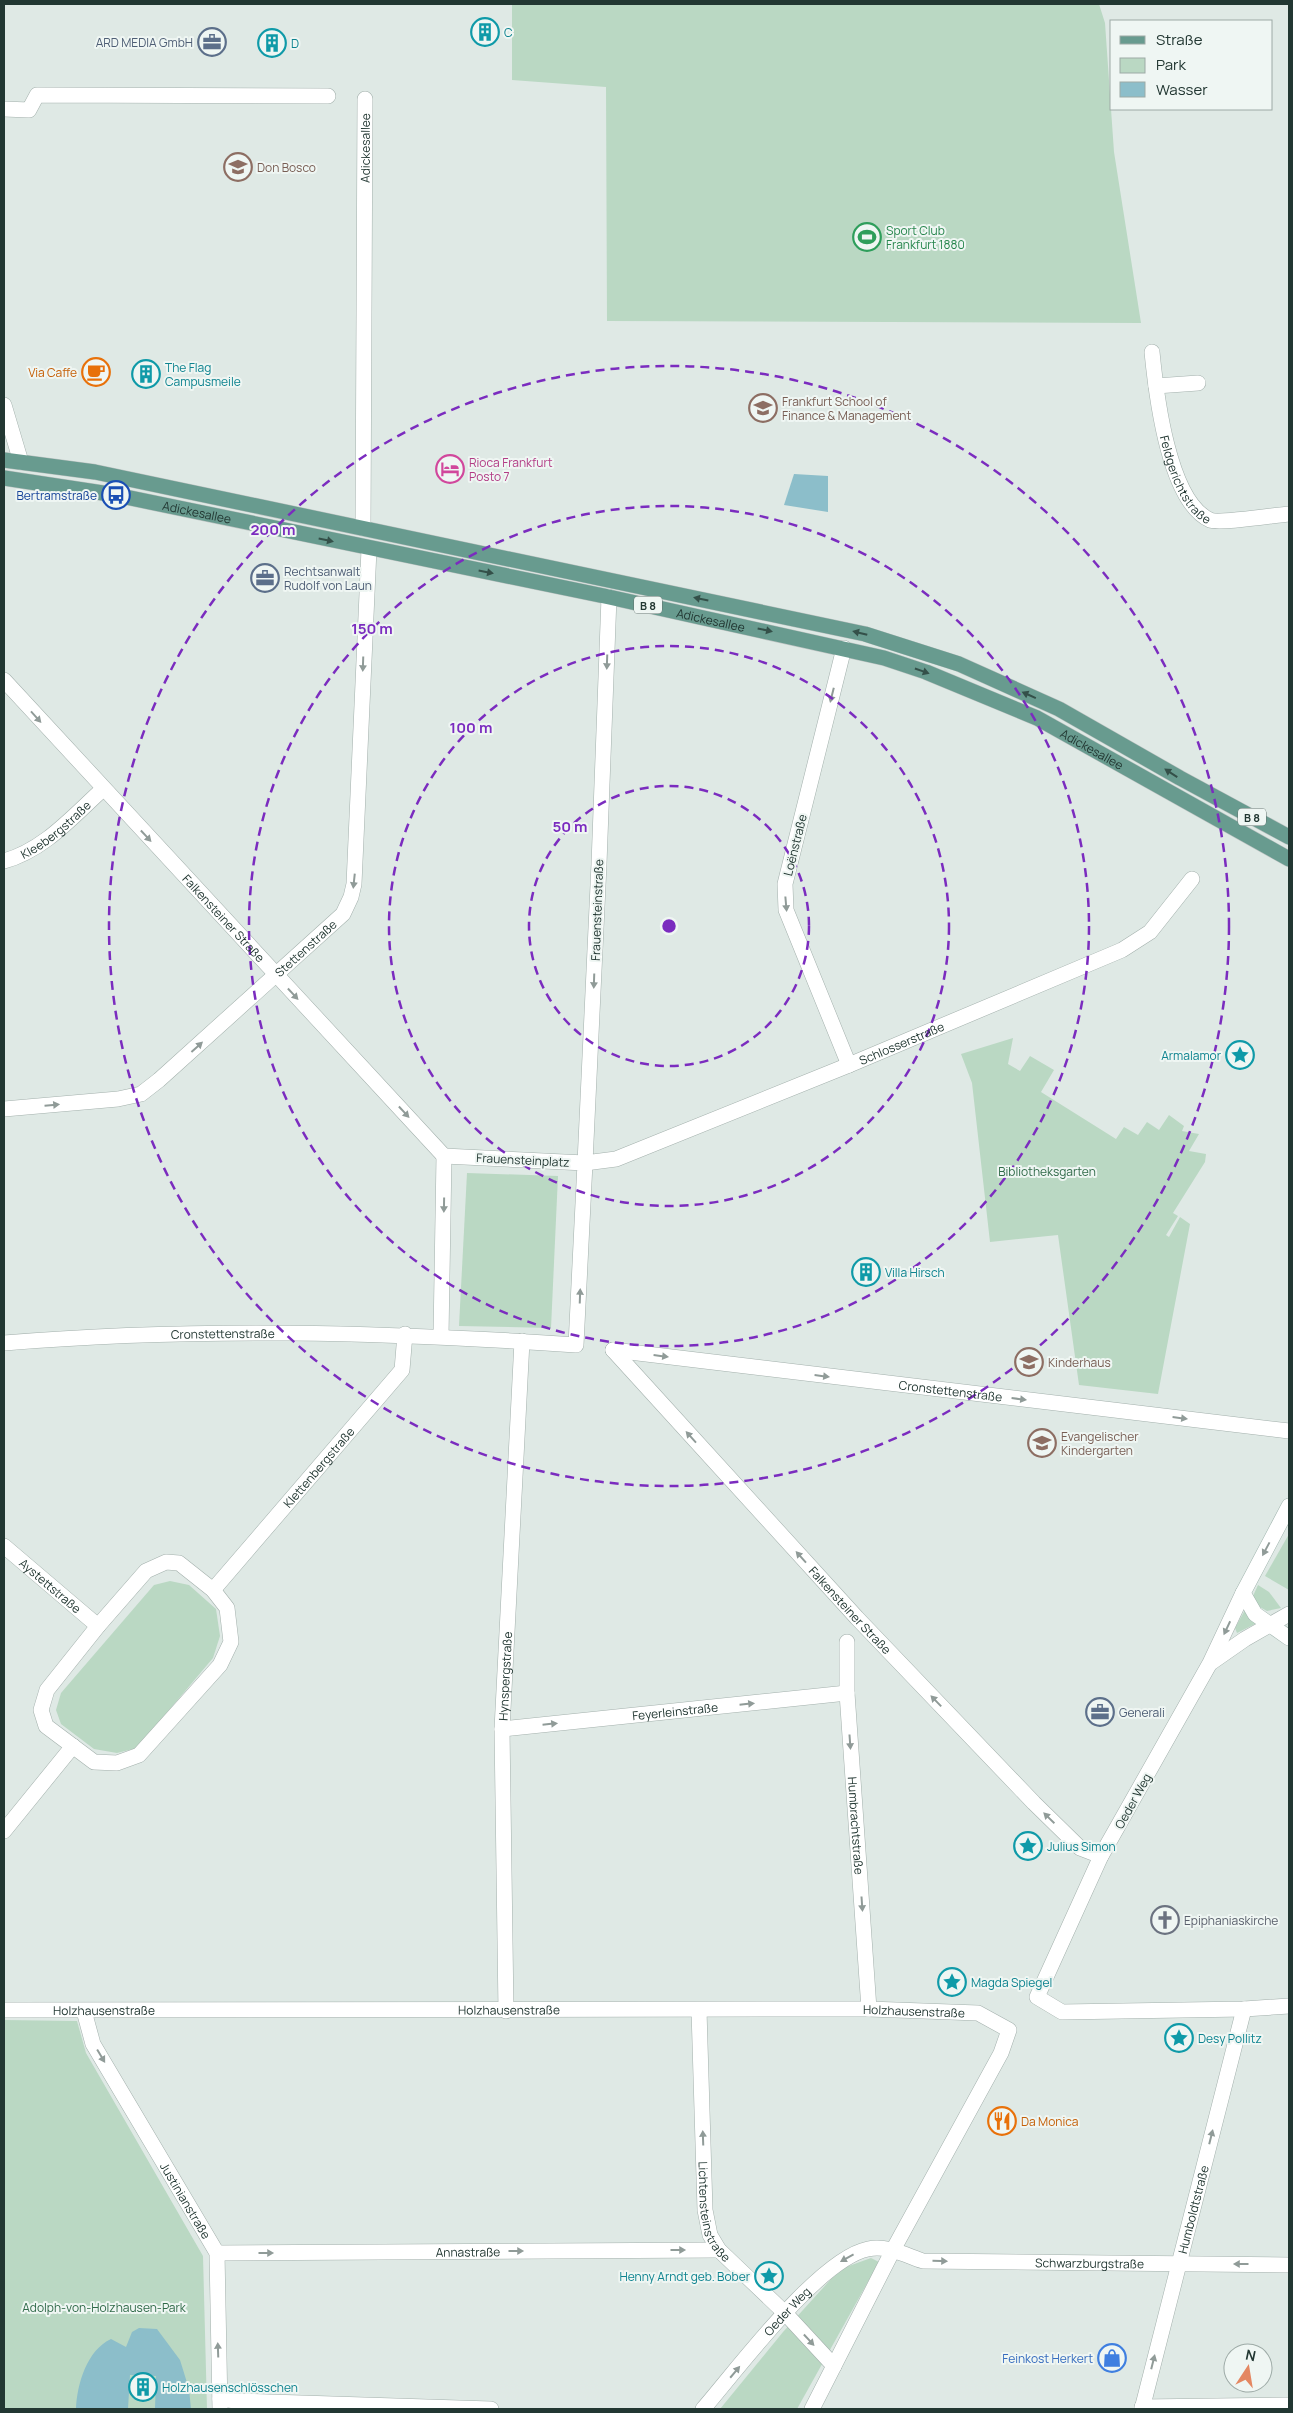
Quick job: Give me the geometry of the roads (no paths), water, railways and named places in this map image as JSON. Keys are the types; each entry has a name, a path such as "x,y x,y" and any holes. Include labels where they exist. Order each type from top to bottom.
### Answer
{"main road":[{"name":"Adickesallee","path":"4,460 95,472 787,616 865,634 959,664 1059,709 1289,837"},
{"name":"Adickesallee","path":"4,478 116,495 369,549 609,596 844,648 926,672 1038,718 1289,859"}],"street":[{"path":"4,109 29,110 37,95 328,96"},
{"name":"Adickesallee","path":"363,528 365,99"},
{"name":"Feldgerichtstraße","path":"1152,352 1164,436 1180,483 1196,511 1212,521 1289,514"},
{"path":"1156,386 1198,383"},
{"path":"4,405 21,462"},
{"name":"Stettenstraße","path":"4,1109 118,1099 141,1094 159,1080 343,914 351,898 354,884 369,549"},
{"name":"Frauensteinstraße","path":"585,1163 609,596"},
{"name":"Loënstraße","path":"844,648 785,884 786,910 848,1065"},
{"name":"Falkensteiner Straße","path":"4,680 444,1156"},
{"name":"Kleebergstraße","path":"4,861 18,857 40,846 103,789"},
{"name":"Schlosserstraße","path":"585,1163 616,1159 848,1065 1122,950 1150,932 1192,879"},
{"path":"441,1336 444,1156"},
{"name":"Frauensteinplatz","path":"441,1336 576,1345 585,1163 444,1156"},
{"name":"Cronstettenstraße","path":"4,1343 174,1333 405,1334 441,1336"},
{"name":"Klettenbergstraße","path":"213,1590 402,1370 405,1334"},
{"name":"Hynspergstraße","path":"506,2010 502,1729 522,1341"},
{"name":"Falkensteiner Straße","path":"613,1350 857,1618 1034,1803 1080,1848 1101,1856"},
{"name":"Cronstettenstraße","path":"613,1350 1289,1431"},
{"name":"Oeder Weg","path":"1244,2009 1062,2012 1037,1997 1101,1856 1210,1662 1243,1593 1289,1506"},
{"name":"Aystettstraße","path":"4,1546 98,1626"},
{"path":"166,1562 179,1563 213,1590 227,1608 231,1642 220,1665 139,1755 117,1763 94,1762 46,1726 41,1710 47,1690 98,1626 146,1571 166,1562"},
{"path":"1243,1593 1255,1614 1272,1624 1289,1638"},
{"name":"Oeder Weg","path":"1210,1662 1289,1614"},
{"name":"Humbrachtstraße","path":"847,1642 847,1693 869,2009"},
{"name":"Feyerleinstraße","path":"502,1729 847,1693"},
{"path":"4,1831 73,1746"},
{"path":"1244,2009 1289,2006"},
{"name":"Holzhausenstraße","path":"4,2010 869,2009 978,2013 1009,2030 1001,2053 893,2250"},
{"name":"Humboldtstraße","path":"1142,2408 1244,2009"},
{"name":"Lichtensteinstraße","path":"699,2010 705,2210 710,2235 719,2250 785,2313 834,2366"},
{"name":"Justinianstraße","path":"84,2011 94,2044 217,2253 220,2404"},
{"name":"Oeder Weg","path":"703,2409 785,2313 830,2268 850,2256 868,2249 893,2250"},
{"name":"Annastraße","path":"217,2253 719,2250"},
{"path":"812,2409 893,2250"},
{"name":"Schwarzburgstraße","path":"893,2250 923,2261 1289,2265"},
{"path":"220,2404 236,2401 491,2409"},
{"path":"1142,2408 1289,2406"}],"water":[{"path":"794,474 828,476 828,512 784,505"},
{"path":"139,2328 157,2329 180,2360 189,2389 191,2409 155,2409 156,2376 130,2375 128,2409 76,2409 81,2379 90,2359 96,2351 111,2339 126,2347 132,2332"}],"place":[{"name":"C","path":"485,32"},
{"name":"ARD MEDIA GmbH","path":"212,42"},
{"name":"D","path":"272,43"},
{"name":"Don Bosco","path":"238,167"},
{"name":"Sport Club Frankfurt 1880","path":"867,237"},
{"name":"Via Caffe","path":"96,372"},
{"name":"The Flag Campusmeile","path":"146,374"},
{"name":"Frankfurt School of Finance & Management","path":"763,408"},
{"name":"Rioca Frankfurt Posto 7","path":"450,469"},
{"name":"Bertramstraße","path":"116,495"},
{"name":"Rechtsanwalt Rudolf von Laun","path":"265,578"},
{"name":"Armalamor","path":"1240,1055"},
{"name":"Villa Hirsch","path":"866,1272"},
{"name":"Kinderhaus","path":"1029,1362"},
{"name":"Evangelischer Kindergarten","path":"1042,1443"},
{"name":"Generali","path":"1100,1712"},
{"name":"Julius Simon","path":"1028,1846"},
{"name":"Epiphaniaskirche","path":"1165,1920"},
{"name":"Magda Spiegel","path":"952,1982"},
{"name":"Desy Pollitz","path":"1179,2038"},
{"name":"Da Monica","path":"1002,2121"},
{"name":"Henny Arndt geb. Bober","path":"769,2276"},
{"name":"Feinkost Herkert","path":"1112,2358"},
{"name":"Holzhausenschlösschen","path":"143,2387"}],"park label":[{"name":"Bibliotheksgarten","path":"1047,1171"},
{"name":"Adolph-von-Holzhausen-Park","path":"104,2307"}]}
